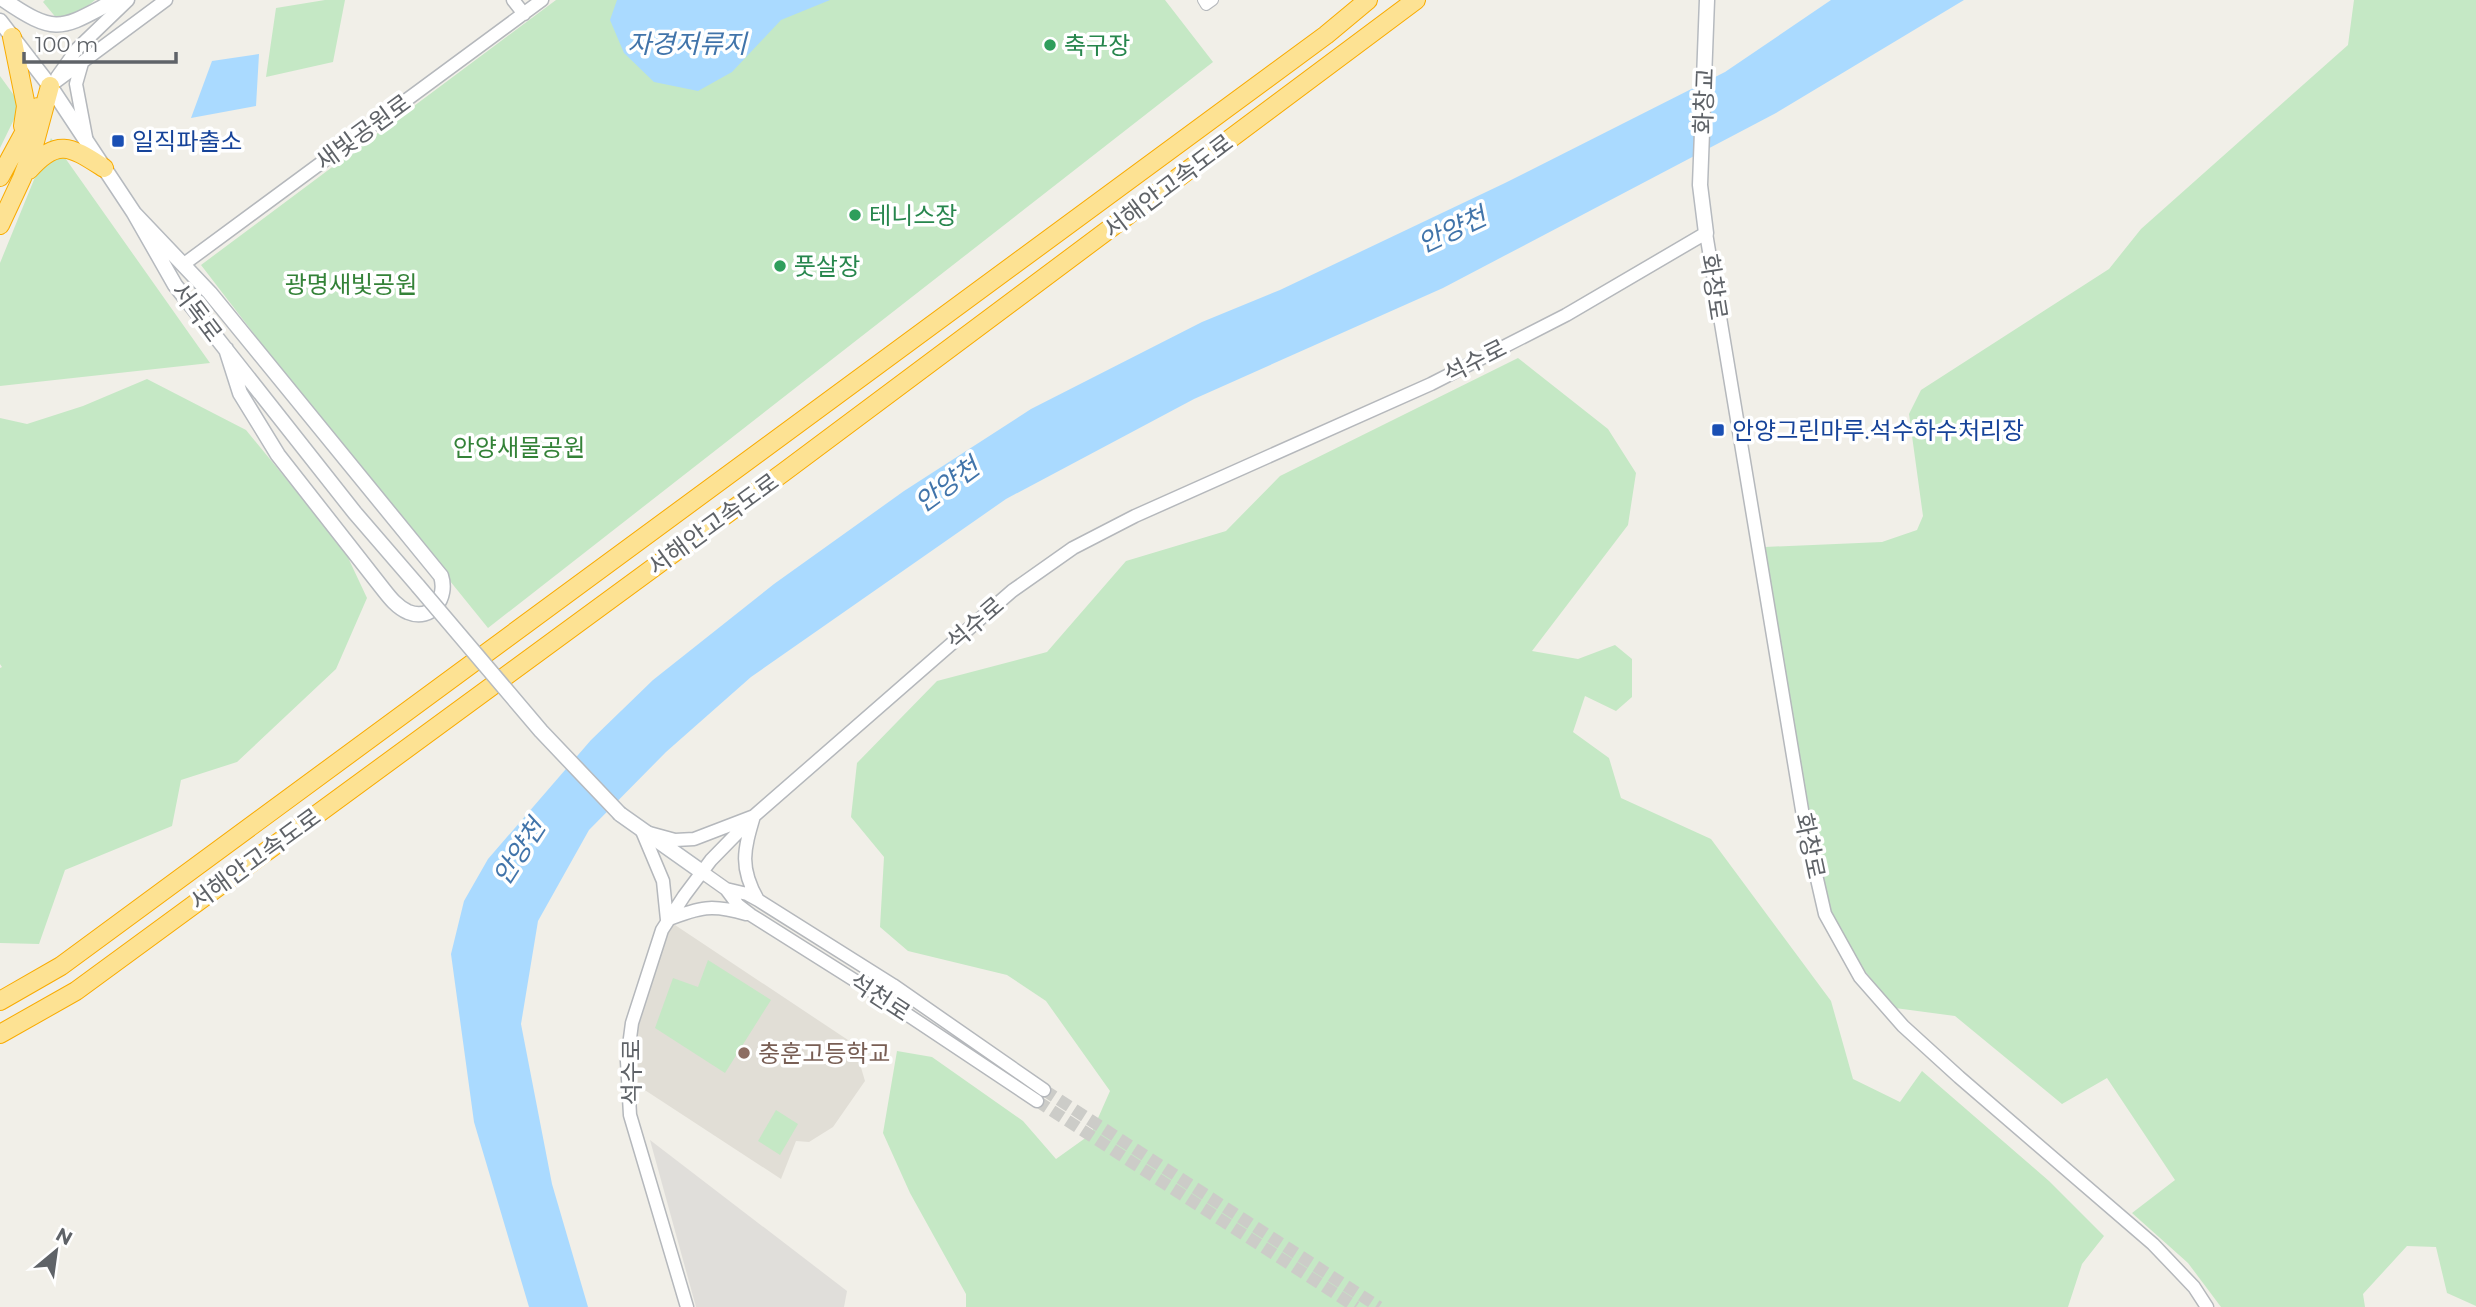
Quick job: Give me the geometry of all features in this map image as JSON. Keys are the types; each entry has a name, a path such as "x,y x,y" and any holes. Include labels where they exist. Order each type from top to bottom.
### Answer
{"highway":[{"name":"서해안고속도로","path":"0,1000 61,965 771,445 1326,35 1368,0"},
{"name":"서해안고속도로","path":"0,1034 76,991 784,472 1416,0"},
{"path":"12,37 26,106 22,134"},
{"path":"0,177 50,86"},
{"path":"0,225 23,178 50,86"},
{"path":"23,178 41,157 52,149 61,148 81,153 104,168"}],"main road":[{"path":"4,0 32,19 63,26 117,0"},
{"name":"화창교","path":"1706,233 1700,185 1707,0"},
{"name":"서독로","path":"0,21 50,86 134,214 175,285 355,513 541,731 620,814"},
{"path":"134,214 184,264 441,576 444,584 442,597 434,608 419,615 409,612 397,606 383,589 278,455 240,393 226,349"},
{"name":"석천로","path":"620,814 702,872"}],"street":[{"path":"50,86 76,49 128,0"},
{"path":"50,86 166,0"},
{"path":"513,0 524,14"},
{"name":"새빛공원로","path":"184,264 542,0"},
{"path":"1203,0 1206,5 1213,0"},
{"path":"83,62 76,84 86,141"},
{"name":"석수로","path":"687,1307 630,1115 627,1080 632,1023 651,960 667,920 702,872 754,816 1012,591 1073,548 1135,516 1431,384 1566,315 1706,233"},
{"name":"화창로","path":"1706,233 1804,822 1825,914 1860,977 1903,1026 2153,1244 2194,1287 2207,1307"},
{"path":"642,831 675,840 694,839 754,816"},
{"path":"754,816 744,848 744,862 758,900"},
{"path":"642,831 663,881 667,920 689,911 716,906 751,915"},
{"name":"석천로","path":"702,872 726,889 738,905 751,915 1041,1095 893,985 758,900 726,889"}],"shaded area":[{"name":"충훈고등학교","path":"669,921 854,1044 865,1081 833,1127 809,1142 796,1141 781,1179 631,1081 632,1039"},
{"path":"650,1140 847,1291 844,1307 696,1307"}],"green space":[{"path":"95,0 63,26 43,2"},
{"path":"325,0 345,0 333,62 266,77 276,8"},
{"name":"안양새물공원","path":"556,0 1165,0 1213,62 488,628 331,434 201,265"},
{"path":"2354,0 2476,0 2476,1306 2447,1293 2436,1247 2407,1246 2363,1294 2365,1307 2221,1307 2188,1263 2132,1213 2175,1180 2107,1078 2062,1104 1955,1016 1895,1008 1850,953 1829,911 1809,838 1771,609 1765,547 1882,542 1917,530 1923,516 1909,414 1921,390 2109,269 2141,229 2348,45"},
{"path":"0,76 21,105 0,148"},
{"path":"51,138 210,363 0,386 0,263"},
{"path":"1518,358 1608,429 1636,473 1628,525 1532,651 1578,659 1615,645 1632,659 1632,697 1616,711 1585,696 1573,732 1609,758 1621,798 1711,839 1831,1001 1853,1079 1900,1102 1922,1071 2049,1181 2104,1236 2082,1264 2068,1307 966,1307 966,1294 910,1193 883,1133 897,1051 932,1057 1023,1121 1056,1159 1091,1134 1110,1091 1046,1001 1007,975 908,951 880,927 884,857 851,817 857,763 937,681 1047,652 1126,561 1226,531 1280,476"},
{"path":"147,379 246,430 344,549 367,598 336,669 237,762 181,780 172,826 65,870 39,944 0,943 0,418 27,424 83,406"},
{"path":"708,960 771,1000 725,1073 655,1028 673,978 698,987"},
{"path":"776,1110 798,1124 780,1155 758,1141"}],"water":[{"name":"자경저류지","path":"617,0 830,0 781,20 732,72 698,91 654,82 624,53 610,20"},
{"name":"안양천","path":"1831,0 1964,0 1776,113 1443,288 1194,399 1006,499 751,677 666,752 589,830 538,921 521,1024 552,1184 588,1307 529,1307 474,1122 451,954 464,901 488,859 591,740 653,680 774,584 904,491 1031,409 1202,322 1280,290 1505,183 1725,72"},
{"path":"259,54 256,106 191,118 212,61"}],"tunnel":[{"path":"1044,1090 1379,1307"},
{"path":"1037,1101 1356,1307"}],"place":[{"name":"축구장","path":"1050,45"},
{"name":"일직파출소","path":"118,141"},
{"name":"테니스장","path":"855,215"},
{"name":"풋살장","path":"780,266"},
{"name":"안양그린마루.석수하수처리장","path":"1718,430"},
{"name":"충훈고등학교","path":"744,1053"}],"park label":[{"name":"광명새빛공원","path":"351,284"}]}
